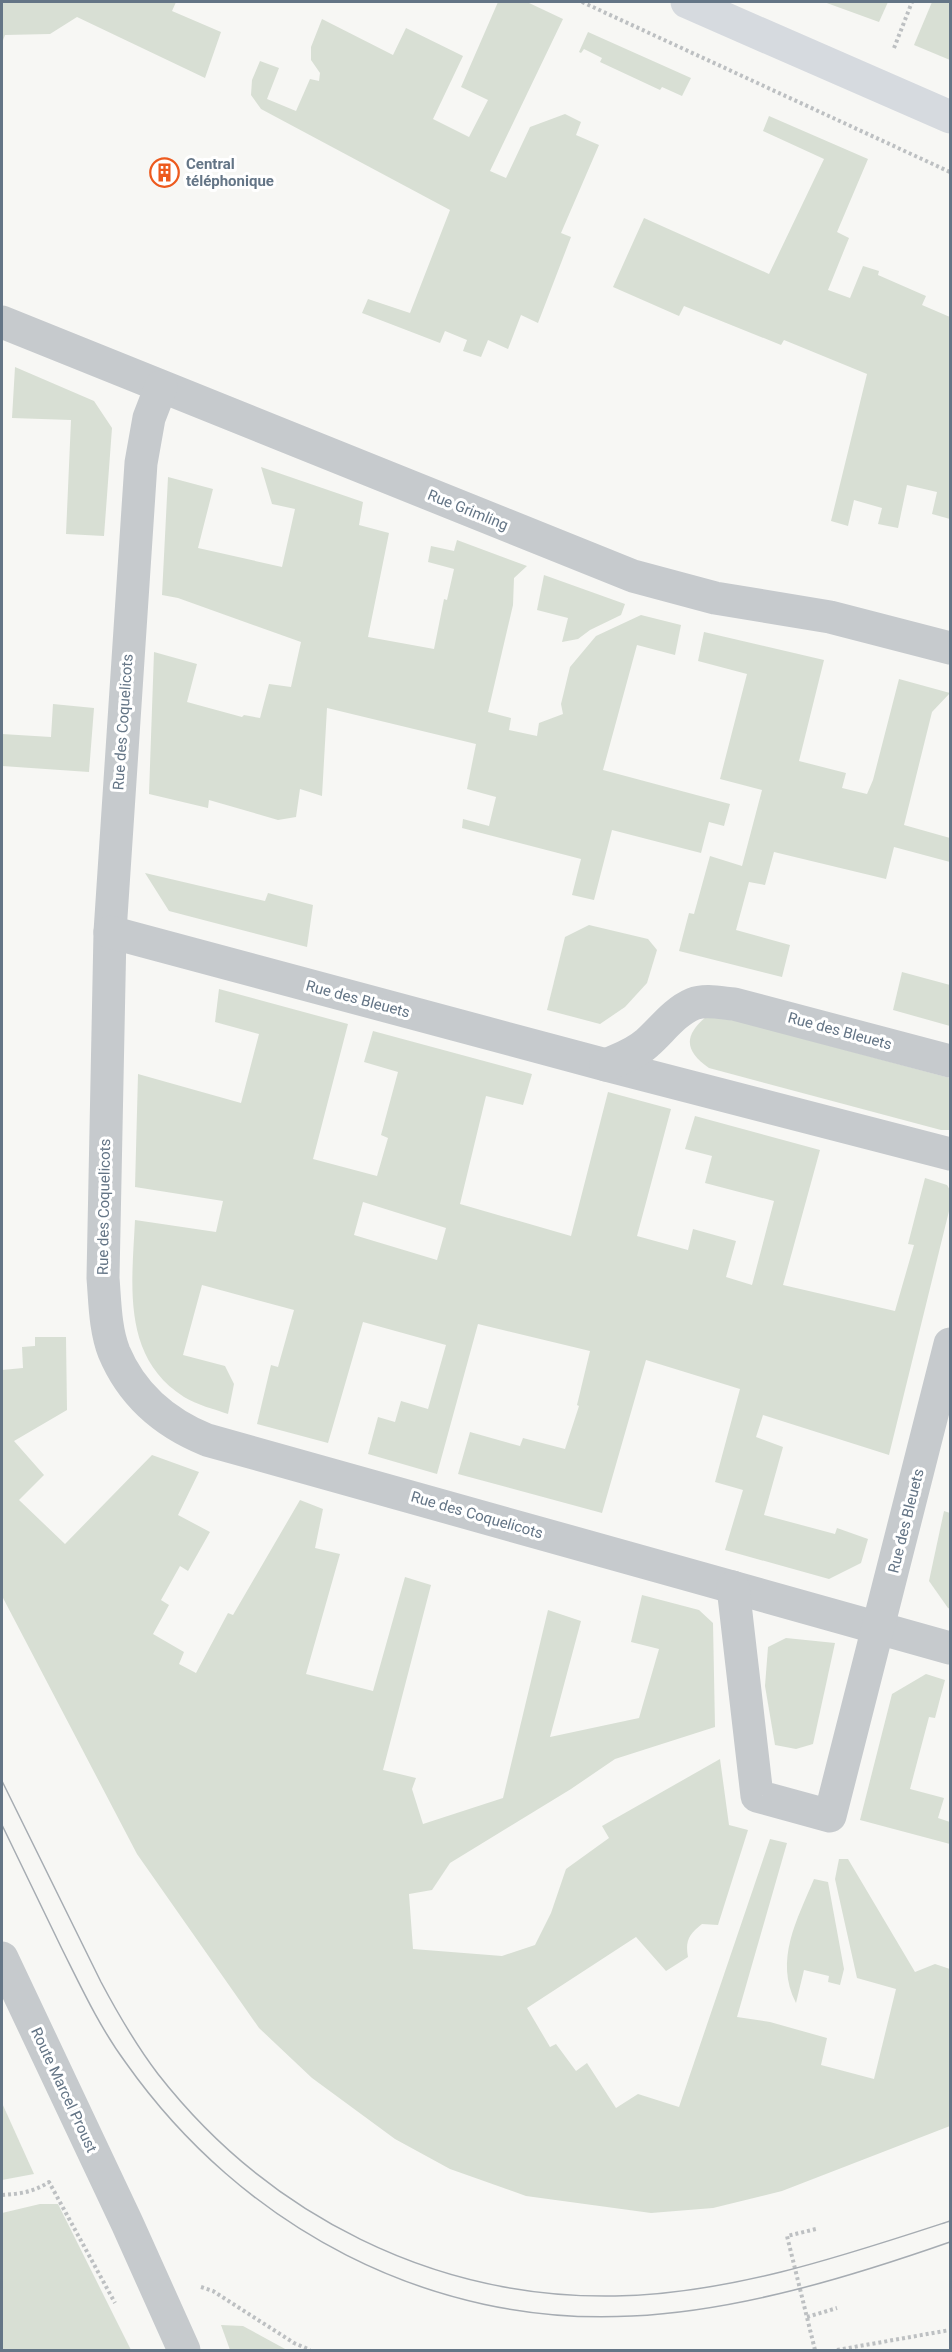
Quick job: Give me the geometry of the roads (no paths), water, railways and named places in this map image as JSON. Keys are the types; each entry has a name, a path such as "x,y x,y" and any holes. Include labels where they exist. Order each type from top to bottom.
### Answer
{"main road":[{"path":"687,2 951,117"}],"street":[{"name":"Rue Grimling","path":"2,322 633,576 715,598 830,617 951,648"},
{"name":"Rue des Coquelicots","path":"161,387 149,418 140,473 110,932 103,1278 106,1319 114,1351 125,1373 142,1397 163,1417 183,1430 207,1440 951,1648"},
{"name":"Rue des Bleuets","path":"110,932 606,1065 951,1154"},
{"name":"Rue des Bleuets","path":"606,1065 626,1057 645,1045 676,1015 694,1004 709,1002 734,1004 951,1061"},
{"name":"Rue des Bleuets","path":"879,1629 951,1344"},
{"path":"733,1587 757,1796 830,1816 879,1629"},
{"name":"Route Marcel Proust","path":"2,1958 184,2350"}],"tram line":[{"path":"2,1781 101,1982 142,2052 158,2074 202,2124 251,2169 304,2207 361,2239 421,2265 483,2283 548,2293 615,2296 658,2294 743,2281 827,2260 950,2221"},
{"path":"2,1825 99,2022 126,2063 173,2121 225,2173 284,2218 346,2255 413,2284 484,2304 557,2315 632,2316 672,2313 753,2300 873,2268 950,2242"}],"place":[{"name":"Central téléphonique","path":"165,173"}]}
